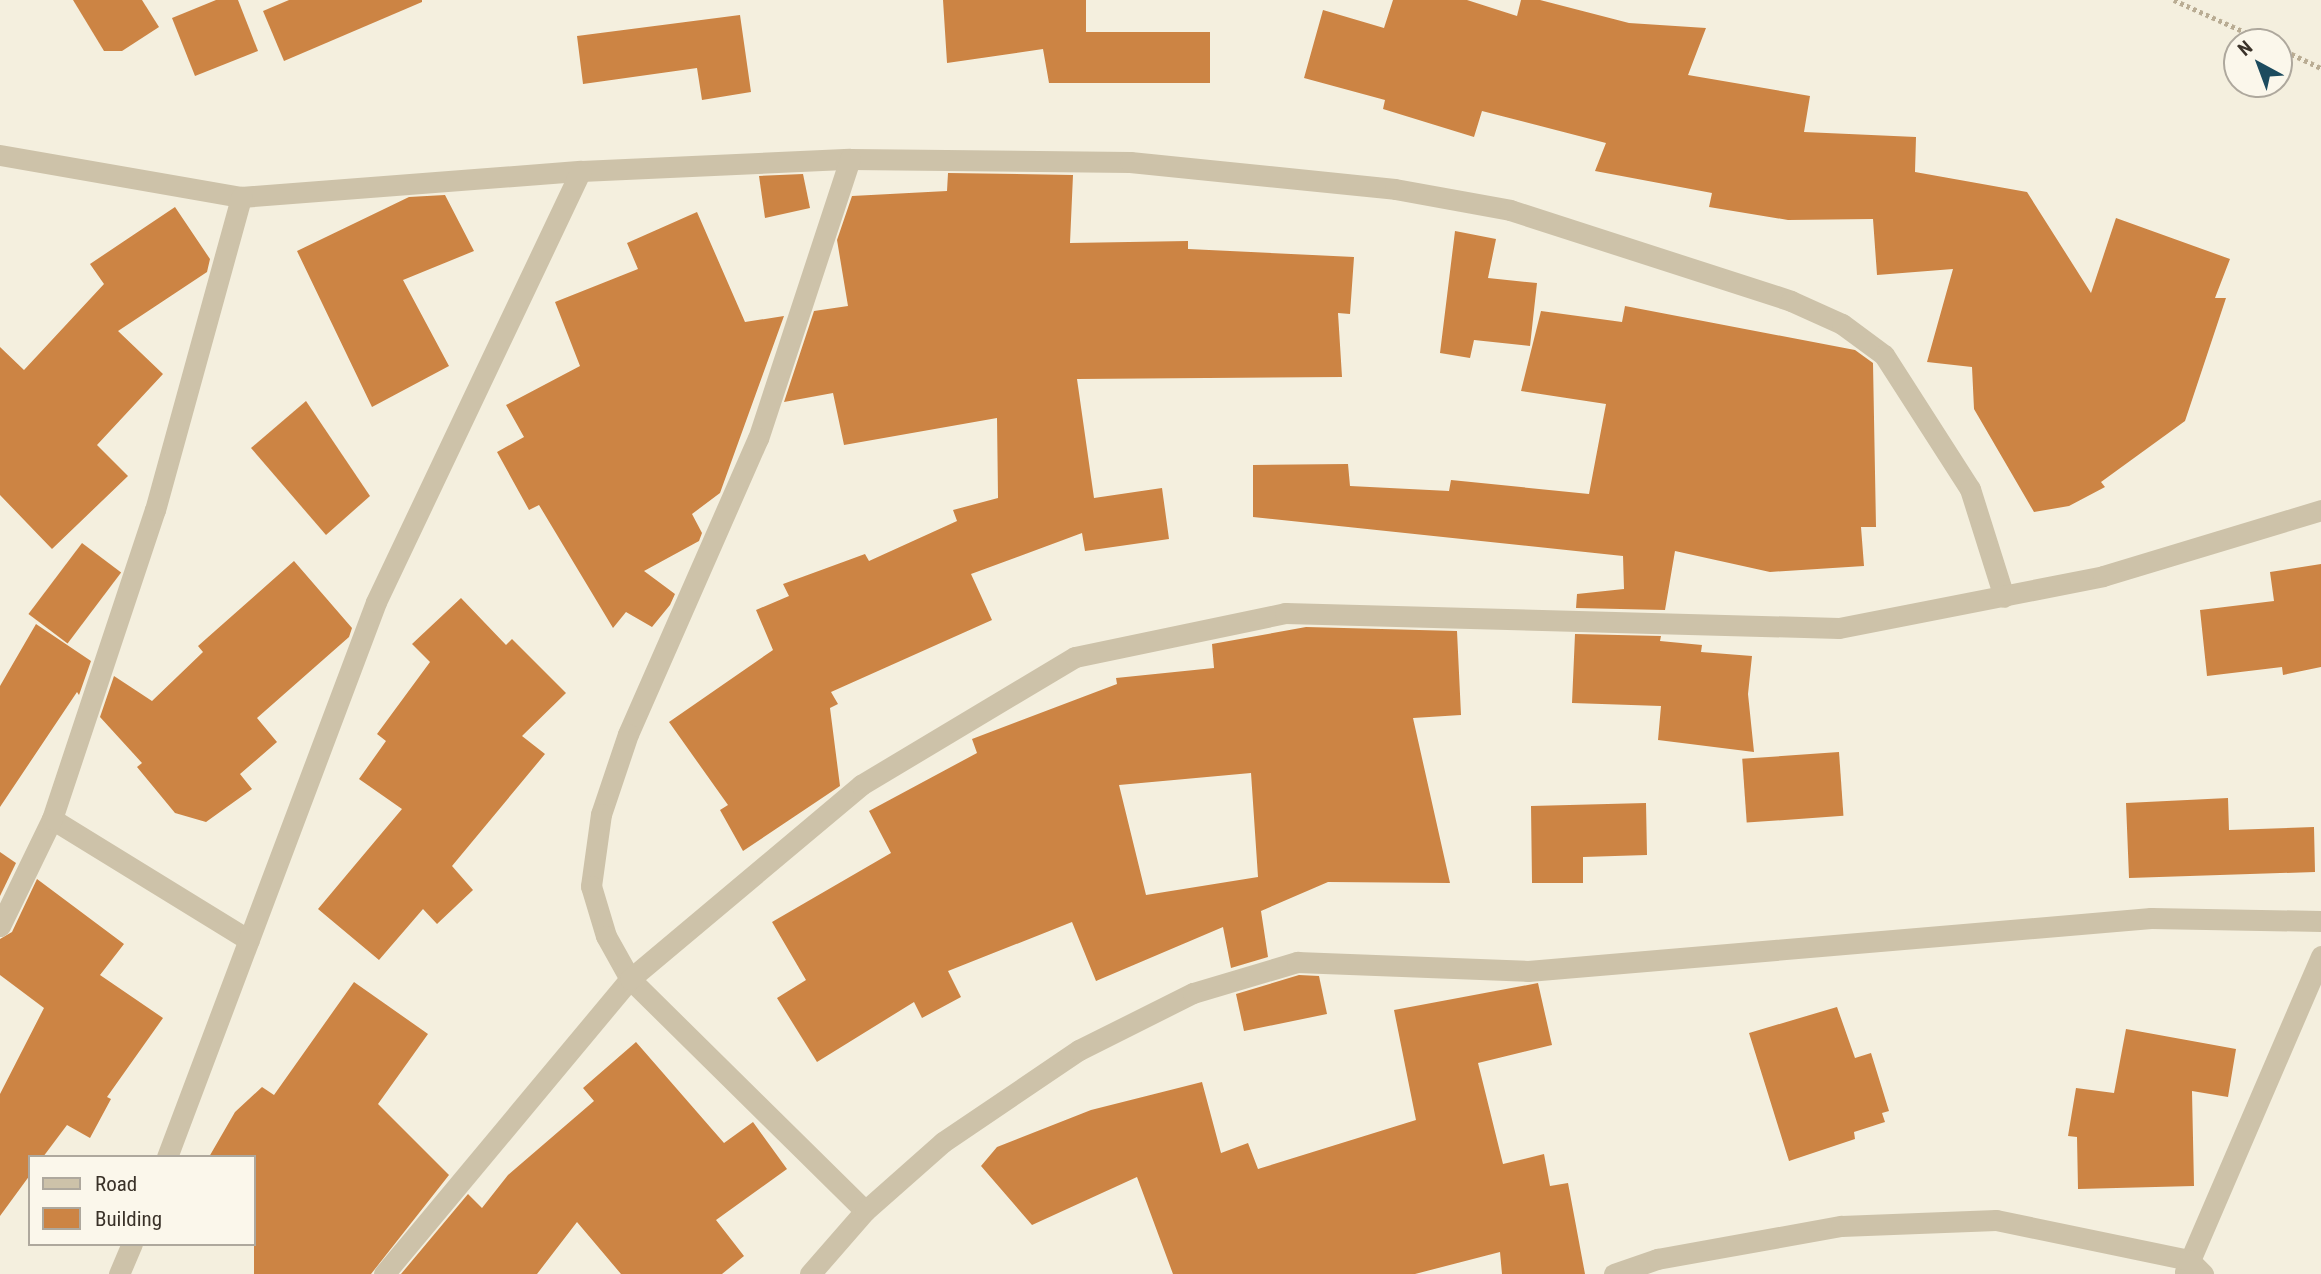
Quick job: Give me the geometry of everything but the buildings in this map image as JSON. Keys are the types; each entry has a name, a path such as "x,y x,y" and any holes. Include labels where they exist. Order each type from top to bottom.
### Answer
{"street":[{"path":"0,155 241,197 581,171 850,159 1130,162 1395,189 1510,210 1791,301 1842,324 1884,355 1918,401 1970,489 2004,597"},
{"path":"850,159 758,438 628,734 601,814 591,886 606,936 630,979 865,1211"},
{"path":"168,1155 376,602 581,171"},
{"path":"0,926 51,819 155,510 241,197"},
{"path":"384,1274 630,979 861,786 1075,657 1285,613 1839,628 2103,576 2321,510"},
{"path":"51,819 249,940"},
{"path":"810,1274 865,1211 943,1142 1079,1050 1193,993 1297,962 1528,971 2151,918 2321,920"},
{"path":"1614,1274 1657,1259 1841,1226 1996,1220 2192,1269 2321,956"},
{"path":"119,1274 131,1246"}],"path":[{"path":"2174,0 2236,28"},
{"path":"2293,55 2321,68"}]}
